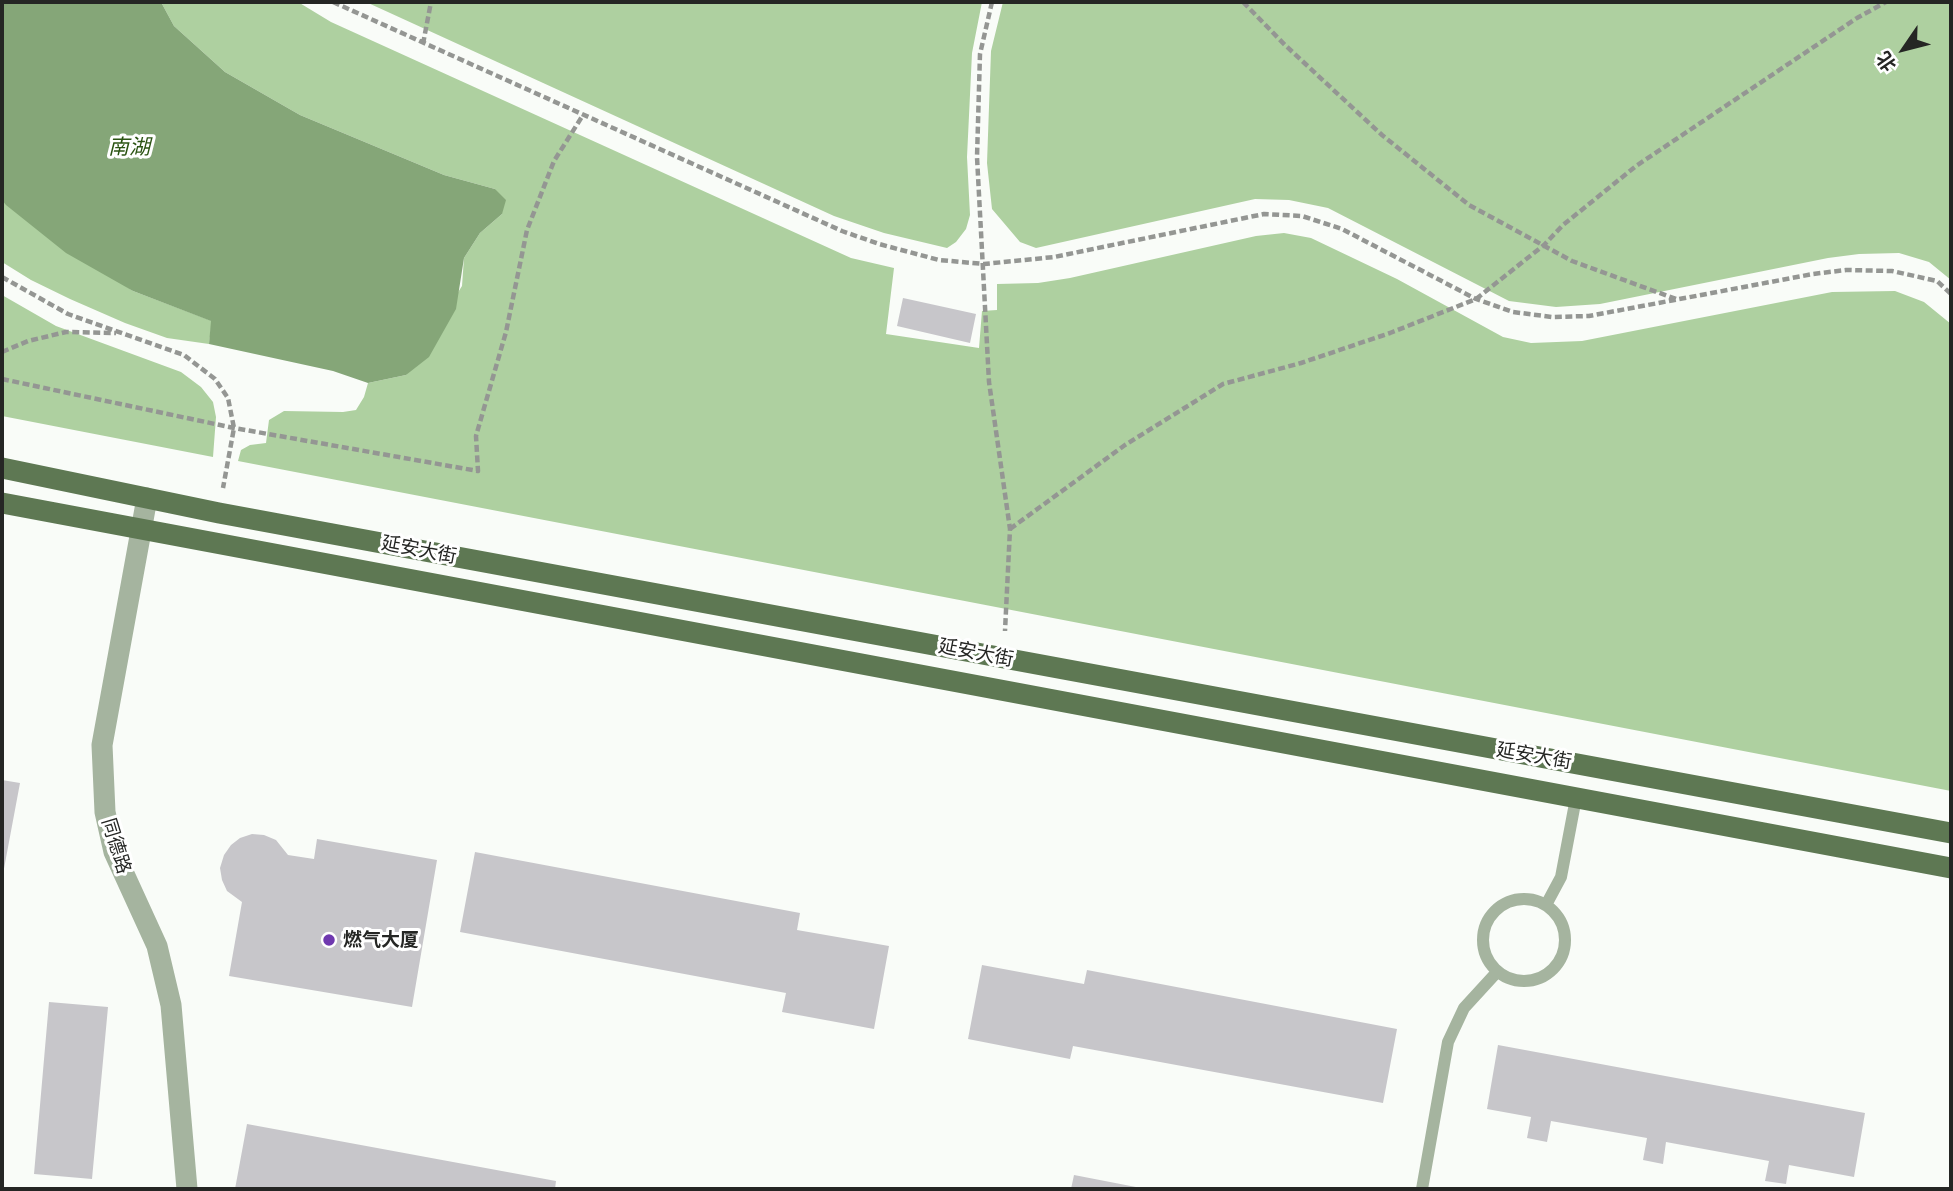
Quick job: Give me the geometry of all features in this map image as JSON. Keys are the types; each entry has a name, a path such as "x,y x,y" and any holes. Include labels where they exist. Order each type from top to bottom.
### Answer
{"main road":[{"name":"延安大街","path":"2,468 219,513 1951,834"},
{"name":"延安大街","path":"2,503 1951,868"}],"street":[{"name":"同德路","path":"147,499 102,745 105,812 114,852 157,946 171,1006 187,1189"}],"lane":[{"path":"1546,905 1561,877 1576,798"},
{"path":"1516,900 1531,900 1546,905 1557,916 1563,928 1565,942 1562,956 1555,968 1534,980 1521,981 1497,972 1483,945 1491,916 1502,906 1516,900"},
{"path":"1422,1189 1448,1042 1464,1008 1497,972"}],"path":[{"path":"333,2 855,235 939,260 984,264 1054,257 1264,214 1302,216 1342,229 1476,299 1513,312 1552,317 1588,316 1846,270 1903,273 1937,281 1951,293"},
{"path":"423,44 431,2"},
{"path":"992,2 980,54 977,157 989,382 1010,528 1004,659"},
{"path":"1243,2 1382,135 1469,205 1572,261 1677,299"},
{"path":"1010,528 1125,445 1223,384 1301,363 1390,333 1476,299 1636,166 1857,18 1886,2"},
{"path":"2,379 234,428 478,471 476,436 506,332 527,230 554,161 583,115"},
{"path":"2,277 68,314 184,355 215,379 228,398 234,428 219,513"},
{"path":"2,352 28,341 66,332 121,333"}],"shaded area":[{"path":"161,2 298,2 331,22 851,258 894,268 886,334 979,348 982,311 997,310 997,284 1038,283 1070,278 1256,236 1284,233 1311,238 1397,279 1503,337 1531,343 1582,341 1832,292 1895,291 1924,302 1951,324 1951,791 238,461 241,450 250,445 266,443 269,420 284,411 356,410 368,383 406,375 462,286 464,258 480,233 502,214 495,189 444,175 300,115 225,72 174,26"},
{"path":"366,2 982,2 972,53 967,157 970,215 966,229 956,242 947,248 884,233 834,216"},
{"path":"1003,2 1951,2 1951,280 1929,262 1899,253 1859,254 1600,304 1556,307 1509,301 1328,208 1289,200 1255,199 1036,248 1020,242 992,209 987,163 991,51"},
{"path":"2,200 133,291 212,321 209,344 167,338 125,323 31,280 2,262"},
{"path":"2,295 56,326 181,372 201,387 213,402 216,417 213,457 2,416"}],"water":[{"name":"南湖","path":"2,2 161,2 174,26 225,72 300,115 444,175 495,189 506,200 502,214 480,233 464,258 456,309 429,357 406,375 368,383 333,371 209,344 211,321 133,291 66,253 6,205 2,200"}],"building":[{"path":"903,298 976,314 970,343 897,326"},
{"path":"2,780 20,783 3,874 2,874"},
{"name":"燃气大厦","path":"252,834 276,840 288,855 314,859 317,839 437,860 412,1007 229,976 242,902 227,891 220,868 231,845"},
{"path":"475,852 800,913 797,930 889,946 874,1029 782,1012 786,993 460,932"},
{"path":"982,965 1084,984 1087,970 1397,1029 1383,1103 1073,1046 1070,1059 968,1039"},
{"path":"49,1002 108,1007 92,1179 34,1174"},
{"path":"1498,1045 1865,1113 1854,1177 1789,1165 1786,1184 1765,1181 1769,1161 1666,1142 1663,1164 1643,1160 1647,1138 1551,1121 1547,1142 1527,1138 1531,1117 1487,1109"},
{"path":"247,1124 556,1181 555,1189 235,1189"},
{"path":"1074,1175 1141,1188 1141,1189 1071,1189"}],"place":[{"name":"燃气大厦","path":"329,940"}]}
